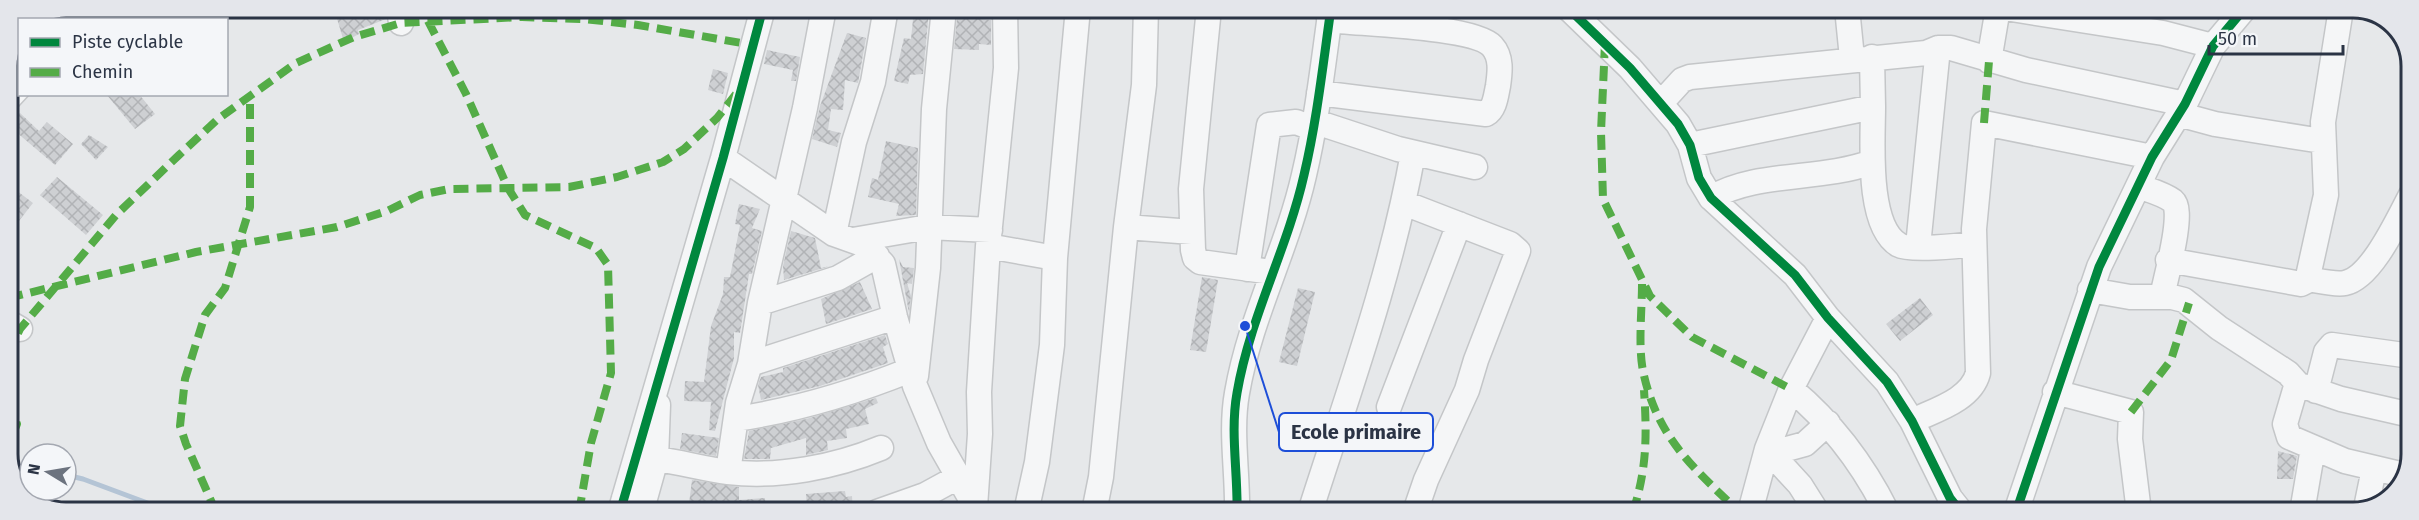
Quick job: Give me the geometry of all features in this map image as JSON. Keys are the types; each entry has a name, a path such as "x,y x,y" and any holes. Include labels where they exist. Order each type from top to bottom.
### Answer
{"street":[{"path":"634,502 657,379 723,158 760,18"},
{"path":"728,472 741,388 750,364 760,303 806,108 822,18"},
{"path":"844,237 854,142 873,82 884,18"},
{"path":"913,378 928,268 934,109 943,18"},
{"path":"977,502 979,392 989,238 1006,68 1005,18"},
{"path":"1028,502 1037,462 1052,345 1055,258 1077,18"},
{"path":"1095,502 1112,381 1126,227 1144,85 1146,18"},
{"path":"1208,18 1191,189 1195,258 1200,262 1272,272"},
{"path":"1237,502 1236,395 1252,327 1287,234 1304,174 1329,18"},
{"path":"1319,93 1486,114 1493,106 1499,77 1497,55 1489,44 1437,29 1359,18"},
{"path":"1578,18 1630,68 1662,104 1690,145 1699,178 1711,198 1795,275 1828,318 1887,382 1912,421 1953,502"},
{"path":"1850,18 1873,107 1872,162 1875,190 1883,224 1898,244 1918,246 1973,244"},
{"path":"1989,60 1996,18"},
{"path":"2068,18 2163,33 2213,46"},
{"path":"2019,502 2090,290 2152,157 2181,109 2213,46 2236,18"},
{"path":"2308,279 2326,195 2322,141 2324,104 2339,18"},
{"path":"1918,246 1938,48"},
{"path":"1662,104 1687,77 1951,48 1989,60 2181,109 2215,124 2322,141"},
{"path":"1690,145 1873,107"},
{"path":"1247,269 1269,125 1296,122 1312,124 1413,153 1475,166"},
{"path":"1912,421 1963,396 1977,379 1973,244 1984,123 2152,157"},
{"path":"1320,502 1404,203 1413,153"},
{"path":"723,158 844,237 878,256 883,264 895,317 913,378 939,443 972,502"},
{"path":"1711,198 1737,186 1818,175 1872,162"},
{"path":"2139,186 2173,200 2177,208 2176,228 2162,297"},
{"path":"1404,203 1515,246 1518,251 1464,397 1426,480 1418,502"},
{"path":"2168,260 2301,284 2308,279 2345,283 2366,270 2391,234 2401,214"},
{"path":"1389,406 1459,224"},
{"path":"844,237 928,227 989,238 1055,258"},
{"path":"1126,227 1192,232"},
{"path":"760,303 838,278 878,256"},
{"path":"2090,290 2130,297 2179,298 2307,387 2401,413"},
{"path":"750,364 895,317"},
{"path":"1754,502 1772,453 1791,389 1828,318"},
{"path":"2396,474 2345,461 2313,448 2289,437 2285,427 2332,345 2401,355"},
{"path":"736,419 797,409 913,378"},
{"path":"635,502 656,459 660,424 657,379"},
{"path":"1791,389 1828,423 1871,481 1882,502"},
{"path":"2055,392 2131,412 2130,439 2138,502"},
{"path":"1772,453 1805,444 1828,423"},
{"path":"656,459 728,472 760,473 794,471 857,457 881,448"},
{"path":"2304,502 2313,448"},
{"path":"1772,453 1800,485 1811,502"},
{"path":"2368,499 2374,469"},
{"path":"905,502 925,495 958,477"}],"building":[{"path":"337,18 386,18 358,30 359,34 344,42"},
{"path":"913,18 928,18 923,74 910,75 908,84 894,81 904,38 911,39"},
{"path":"957,18 991,20 991,45 979,44 979,50 954,49"},
{"path":"847,33 866,38 858,83 845,80 843,110 831,109 828,130 841,133 837,147 812,139 820,106"},
{"path":"767,50 800,57 796,81 791,81 793,70 764,64"},
{"path":"713,69 728,73 723,94 708,90"},
{"path":"108,96 141,96 155,114 135,129"},
{"path":"20,113 39,131 47,122 73,144 55,165 18,134"},
{"path":"89,135 108,147 96,160 81,144"},
{"path":"886,141 918,148 916,215 896,216 899,204 868,197 872,178 878,180"},
{"path":"57,177 103,215 86,235 40,195"},
{"path":"18,192 33,203 18,222"},
{"path":"739,204 760,209 752,228 762,231 752,274 749,274 740,333 734,332 734,358 715,431 709,430 711,402 684,401 685,381 704,382 711,326 723,294 724,277 730,277 740,225 735,224"},
{"path":"791,231 815,238 821,268 830,266 784,280 783,266"},
{"path":"899,259 903,267 914,268 912,284 907,283 911,296 909,313"},
{"path":"1202,277 1218,280 1206,352 1190,350"},
{"path":"860,282 872,309 826,324 821,299"},
{"path":"1298,288 1315,292 1297,366 1279,362"},
{"path":"1920,298 1933,315 1900,341 1886,324"},
{"path":"885,335 888,344 883,347 888,363 820,386 761,400 758,385 761,377 783,372 783,368"},
{"path":"876,398 878,403 865,409 869,424 846,429 847,438 827,441 828,450 806,455 806,438 771,448 770,459 744,459 749,431 806,419"},
{"path":"682,433 719,438 716,456 680,449"},
{"path":"2278,451 2297,456 2293,479 2277,479"},
{"path":"692,480 739,487 739,500 765,498 765,502 689,502"},
{"path":"845,491 846,497 852,496 852,502 807,502 806,494"}],"waterway":[{"path":"78,478 145,502"}],"marked path":[{"path":"18,333 116,215 218,119 296,63 354,37 401,23 502,18"},
{"path":"553,18 638,25 753,45"},
{"path":"428,21 466,94 508,188 525,215 596,248 608,265 611,373 591,443 581,502"},
{"path":"1605,43 1601,132 1603,199 1650,296 1692,337 1791,389"},
{"path":"1984,123 1989,61"},
{"path":"18,296 196,252 337,227 387,211 420,195 449,189 569,187 617,177 663,162 684,149 717,118 736,94"},
{"path":"212,502 180,426 185,379 205,315 225,288 250,207 250,96"},
{"path":"1642,284 1640,339 1643,371 1657,415 1679,450 1729,502"},
{"path":"2131,412 2171,360 2189,303"},
{"path":"1636,502 1645,452 1644,390"}],"cycle path":[{"path":"623,502 723,158 760,18"},
{"path":"1237,502 1234,438 1237,393 1259,310 1288,230 1304,175 1316,113 1330,18"},
{"path":"1578,18 1630,68 1678,124 1690,145 1699,178 1711,198 1795,275 1828,318 1887,382 1912,421 1953,502"},
{"path":"2019,502 2099,267 2152,157 2185,104 2213,46 2236,18"}],"place":[{"name":"Ecole primaire","path":"1245,326"}]}
